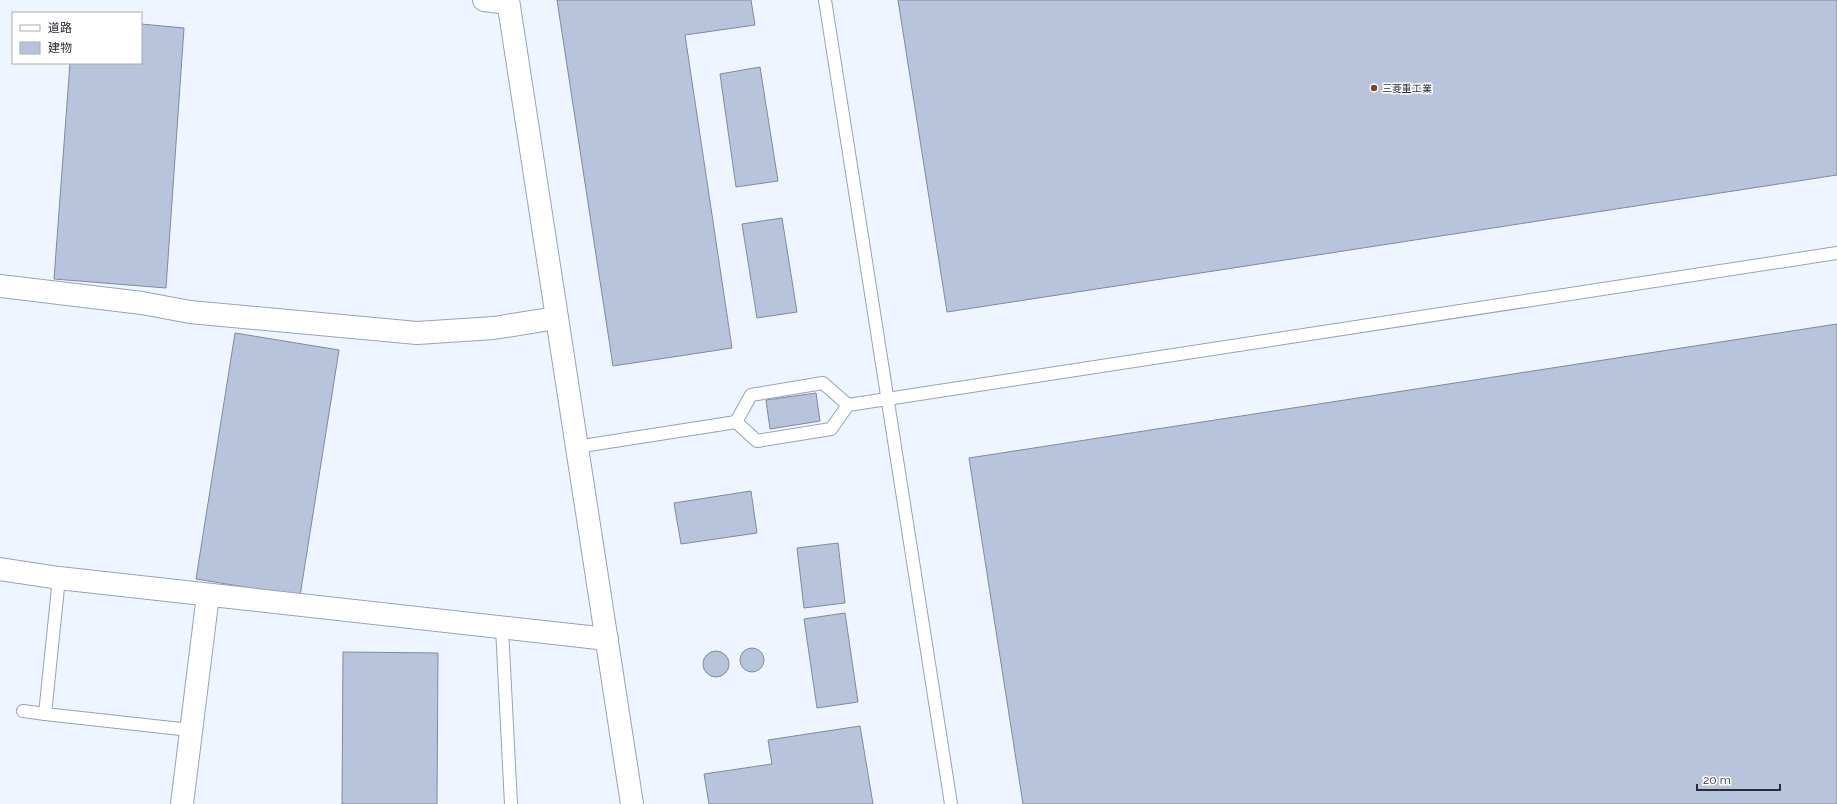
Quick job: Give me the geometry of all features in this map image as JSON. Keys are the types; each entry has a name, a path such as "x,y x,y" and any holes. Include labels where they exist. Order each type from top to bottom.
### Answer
{"street":[{"path":"484,0 508,1 632,804"},
{"path":"0,286 134,302 190,312 417,333 494,328 556,318"},
{"path":"0,569 59,578 208,595 502,628 607,638"},
{"path":"182,804 208,595"}],"lane":[{"path":"825,0 886,399 951,804"},
{"path":"736,422 757,441 764,440 831,429 848,405 1837,253"},
{"path":"736,422 750,395 823,383 848,405"},
{"path":"576,447 736,422"},
{"path":"45,714 59,578"},
{"path":"502,628 511,804"},
{"path":"23,711 190,730"}],"building":[{"path":"557,0 751,0 755,25 685,35 732,348 613,366"},
{"name":"三菱重工業","path":"898,0 1837,0 1837,175 947,312"},
{"path":"142,24 184,28 166,288 54,279 70,64 142,64"},
{"path":"760,67 778,181 736,187 720,74"},
{"path":"782,218 797,312 757,318 742,224"},
{"path":"1837,324 1837,804 1023,804 969,458"},
{"path":"235,333 339,350 300,596 196,579"},
{"path":"816,393 820,421 770,429 766,400"},
{"path":"751,491 757,533 681,544 674,503"},
{"path":"838,543 845,603 804,608 797,548"},
{"path":"845,613 858,702 817,708 804,619"},
{"path":"752,648 760,652 764,660 760,668 752,672 744,668 740,660 744,652"},
{"path":"716,651 725,655 729,664 725,673 716,677 707,673 703,664 707,655"},
{"path":"343,652 438,653 437,804 342,804"},
{"path":"860,726 873,804 709,804 704,774 772,764 768,740"}],"place":[{"name":"三菱重工業","path":"1374,88"}]}
